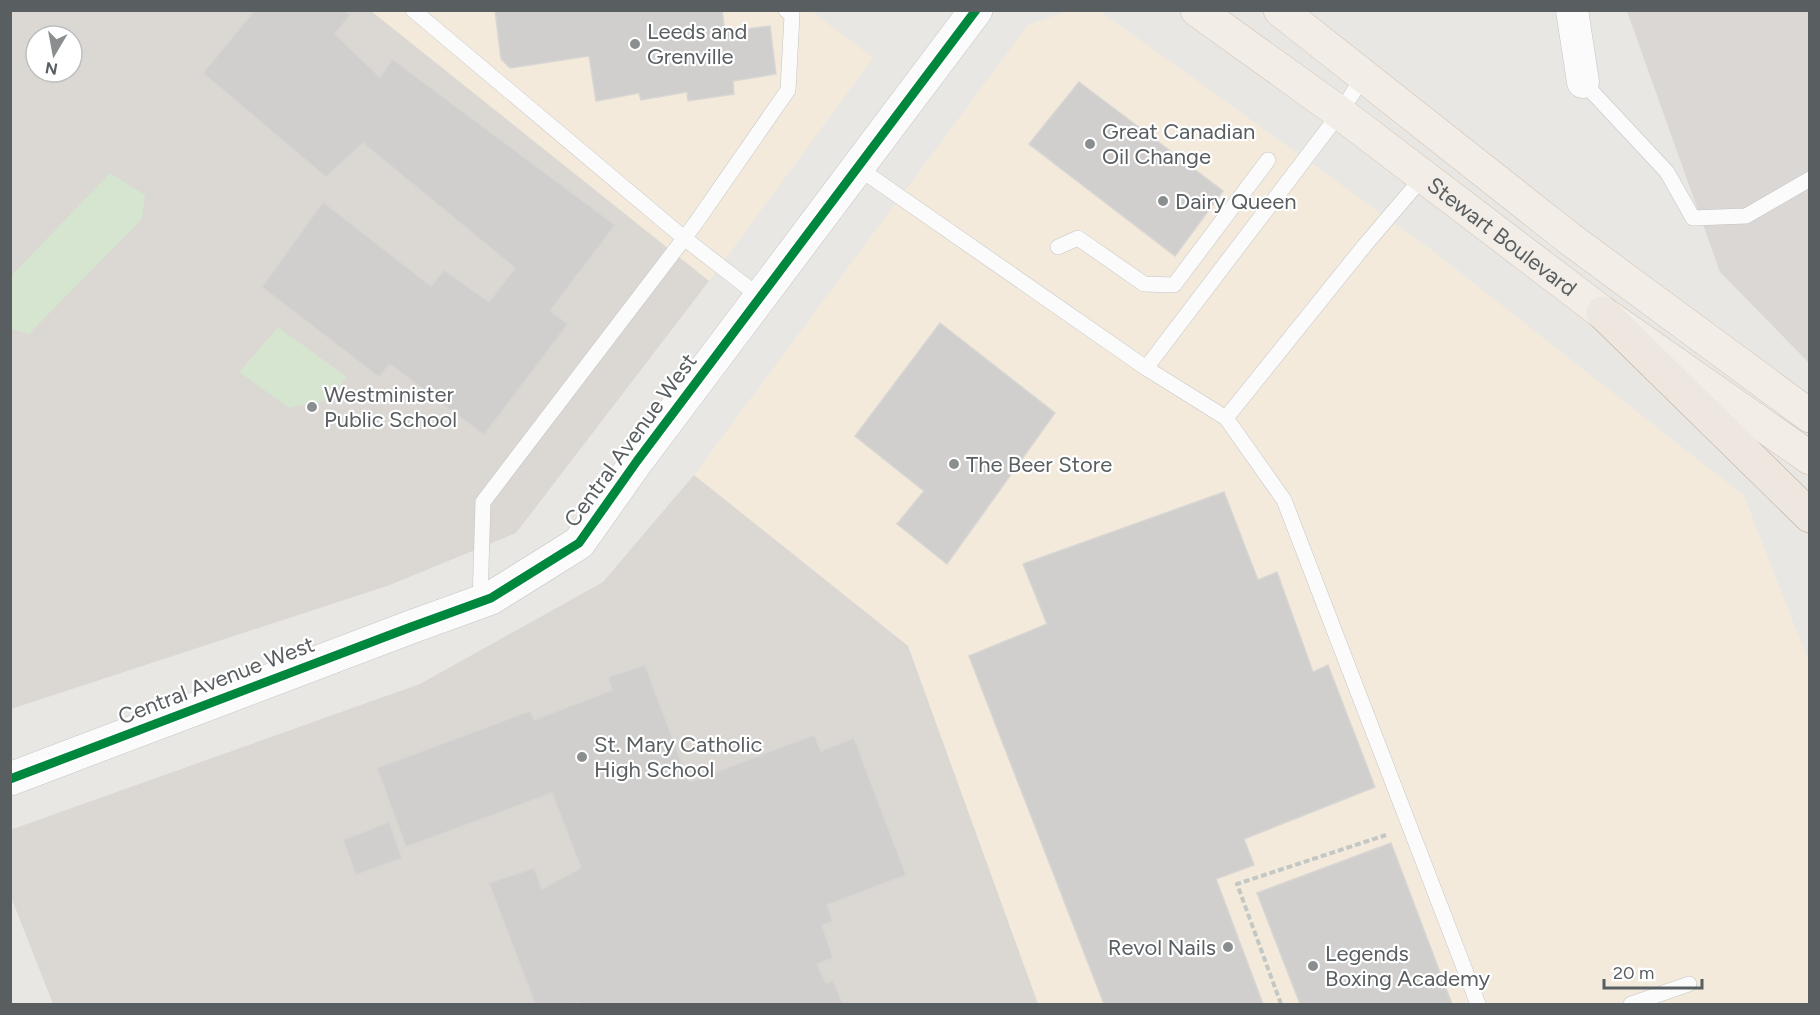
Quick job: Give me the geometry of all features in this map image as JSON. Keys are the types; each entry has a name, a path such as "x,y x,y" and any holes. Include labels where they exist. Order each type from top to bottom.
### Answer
{"highway":[{"path":"1603,313 1809,516"}],"main road":[{"name":"Stewart Boulevard","path":"1197,10 1340,113 1603,313 1809,458"},
{"name":"Stewart Boulevard","path":"1280,10 1570,239 1809,416"}],"street":[{"name":"Central Avenue West","path":"10,779 491,598 579,543 637,461 976,10"},
{"path":"1572,10 1583,82"}],"lane":[{"path":"413,10 684,238 760,297"},
{"path":"480,602 483,502 684,238 788,90 792,15 786,10"},
{"path":"1146,368 1340,113 1363,77"},
{"path":"1583,82 1667,172 1692,218 1746,216 1809,179"},
{"path":"1058,247 1078,238 1144,284 1174,285 1268,160"},
{"path":"857,167 1146,368 1226,418 1284,500 1478,1005"},
{"path":"1226,418 1365,245 1423,177"},
{"path":"1631,1005 1689,984"}],"path":[{"path":"1281,1005 1236,884 1410,828"}],"shaded area":[{"name":"Westminister Public School","path":"10,11 371,11 709,281 516,533 390,585 11,709"},
{"path":"371,11 811,11 873,58 709,281"},
{"path":"1068,11 1100,11 1429,248 1744,496 1809,663 1809,1004 1038,1004 908,646 694,475 1028,25"},
{"path":"1627,11 1809,11 1809,363 1720,272"},
{"name":"St. Mary Catholic High School","path":"694,475 908,646 1038,1004 53,1004 11,897 10,830 420,684 603,582"}],"green space":[{"path":"110,173 145,195 142,219 29,334 11,329 11,276"},
{"path":"278,327 347,377 328,400 289,408 239,372"}],"building":[{"path":"255,10 343,10 350,15 335,34 380,77 392,59 615,225 550,311 568,324 484,435 390,364 379,377 262,287 323,202 431,286 444,270 489,302 515,268 363,143 326,177 203,73"},
{"name":"Leeds and Grenville","path":"495,10 722,10 725,32 770,26 776,74 733,81 734,94 688,101 687,92 641,100 639,93 596,101 589,56 510,68 501,59"},
{"path":"1079,82 1223,191 1175,256 1029,144"},
{"name":"The Beer Store","path":"940,323 1055,413 947,564 897,524 924,491 855,436"},
{"path":"1224,492 1258,580 1277,572 1313,672 1328,665 1375,787 1244,839 1254,865 1216,879 1263,1004 1104,1004 969,656 1047,624 1023,564"},
{"path":"645,665 689,782 814,735 821,751 854,738 906,875 827,905 833,921 822,925 833,958 817,964 826,983 833,980 843,1004 580,1004 580,1002 535,1004 489,883 534,868 542,889 581,868 552,793 406,847 377,768 530,711 534,720 612,690 608,677"},
{"path":"389,822 402,858 356,875 343,840"},
{"path":"1391,843 1452,1004 1300,1004 1257,893"}],"cycle path":[{"path":"10,779 491,598 579,543 637,461 976,10"}],"place":[{"name":"Leeds and Grenville","path":"635,44"},
{"name":"Great Canadian Oil Change","path":"1090,144"},
{"name":"Dairy Queen","path":"1163,201"},
{"name":"Westminister Public School","path":"312,407"},
{"name":"The Beer Store","path":"954,464"},
{"name":"St. Mary Catholic High School","path":"582,757"},
{"name":"Revol Nails","path":"1228,947"},
{"name":"Legends Boxing Academy","path":"1313,966"}]}
